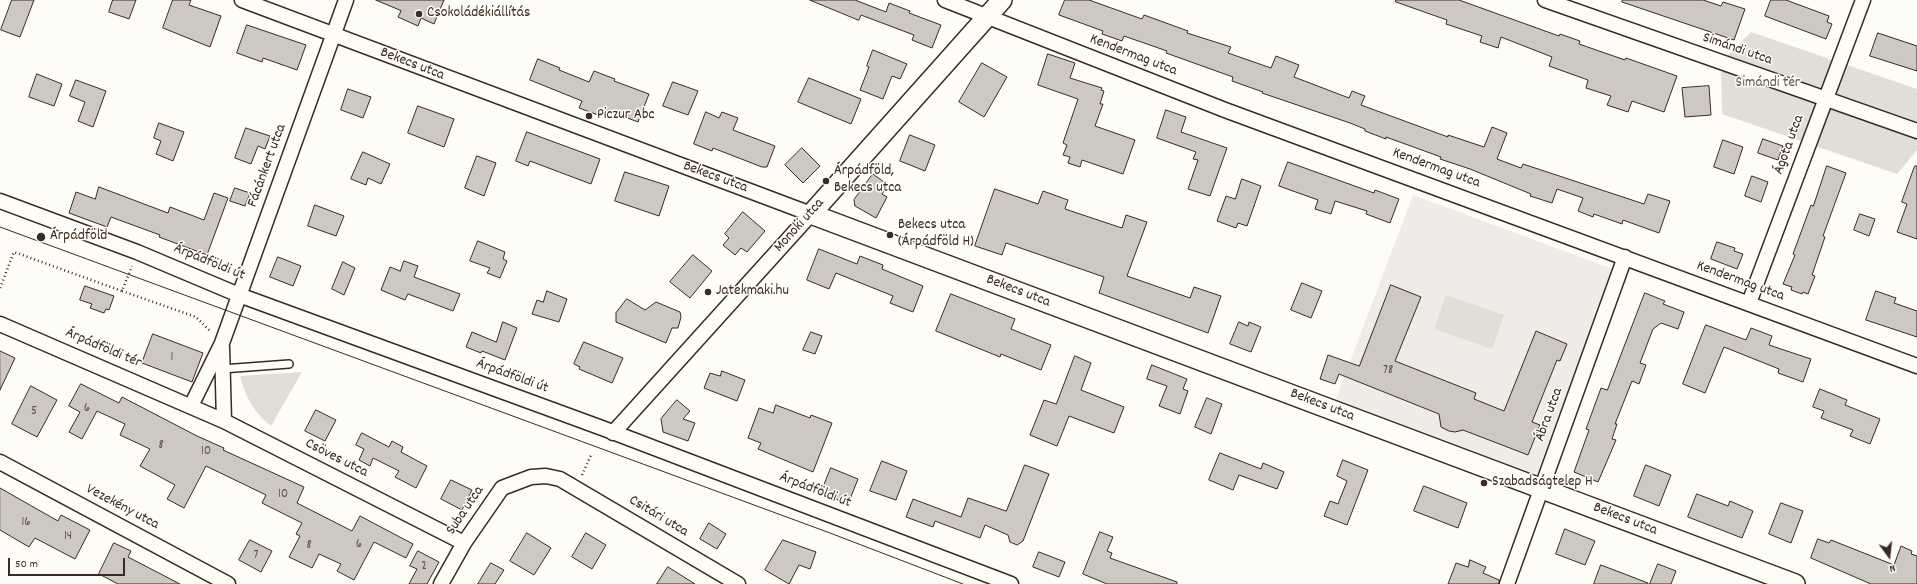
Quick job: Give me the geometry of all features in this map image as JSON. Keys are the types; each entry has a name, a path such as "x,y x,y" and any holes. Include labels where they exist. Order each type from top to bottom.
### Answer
{"street":[{"name":"Bekecs utca","path":"242,0 1795,584"},
{"name":"Fácánkert utca","path":"192,406 222,343 346,0"},
{"name":"Kendermag utca","path":"945,0 1233,112 1917,366"},
{"name":"Monoki utca","path":"613,433 1002,0"},
{"name":"Simándi utca","path":"1545,0 1917,131"},
{"name":"Ágota utca","path":"1749,303 1863,0"},
{"name":"Árpádföldi út","path":"0,202 137,252 239,294 613,433 1011,584"},
{"name":"Ábra utca","path":"1507,584 1625,257"},
{"name":"Árpádföldi tér","path":"0,324 192,406"},
{"name":"Fácánkert utca","path":"222,343 224,421"},
{"name":"Csöves utca","path":"192,406 464,543"},
{"name":"Vezekény utca","path":"0,462 228,584"},
{"name":"Suba utca","path":"441,584 464,543 502,488 531,477 546,476 560,479"},
{"name":"Csitári utca","path":"560,479 738,584"}],"lane":[{"path":"222,369 289,364"}],"path":[{"path":"0,288 14,252 196,317 222,343"},
{"path":"122,291 137,252"},
{"path":"575,488 591,456"}],"shaded area":[{"path":"1413,195 1613,269 1534,481 1333,407"}],"green space":[{"name":"Simándi tér","path":"1751,32 1917,89 1917,150 1897,174 1722,114 1721,62"},
{"path":"1446,295 1504,315 1492,349 1434,329"},
{"path":"302,372 271,426 260,416 251,404 240,376"}],"building":[{"path":"12,0 34,0 20,37 1,30"},
{"path":"113,0 136,0 129,19 109,12"},
{"path":"173,0 191,0 189,5 221,16 210,47 163,28"},
{"name":"Csokoládékiállítás","path":"376,0 444,0 434,24 421,18 418,26 398,17 401,11"},
{"path":"810,0 855,0 886,12 889,3 910,11 909,13 941,25 932,48 912,40 914,35 861,15 859,20"},
{"path":"1065,0 1089,0 1142,19 1144,15 1188,31 1187,33 1231,47 1228,53 1271,68 1276,56 1299,65 1294,77 1349,98 1352,91 1365,96 1361,105 1448,137 1448,135 1484,147 1492,127 1507,133 1497,159 1521,168 1523,164 1644,204 1648,194 1670,201 1659,233 1623,220 1622,224 1594,214 1593,217 1578,211 1583,198 1557,189 1552,203 1530,196 1531,194 1470,169 1440,159 1441,157 1386,137 1386,139 1365,131 1365,129 1350,123 1262,93 1263,92 1232,81 1233,77 1166,53 1167,51 1124,36 1122,41 1102,34 1103,31 1059,15"},
{"path":"1396,0 1459,0 1559,36 1560,34 1580,41 1579,44 1625,60 1626,58 1677,76 1664,112 1632,101 1628,112 1607,105 1611,96 1586,88 1588,80 1549,66 1552,57 1501,37 1498,48 1480,42 1482,36 1446,24 1447,20 1396,2"},
{"path":"1623,0 1703,0 1721,6 1723,2 1745,9 1734,40 1622,2"},
{"path":"1771,0 1786,0 1829,16 1827,22 1832,24 1826,39 1765,16"},
{"path":"247,25 306,45 297,70 263,58 262,62 237,53"},
{"path":"1878,33 1917,46 1917,71 1870,56"},
{"path":"873,50 907,64 900,79 892,76 883,99 860,90 869,67 867,66"},
{"path":"1048,54 1075,63 1070,78 1102,88 1101,90 1104,91 1100,104 1103,104 1095,126 1135,140 1123,174 1082,160 1080,167 1068,163 1070,157 1063,155 1067,145 1063,143 1078,99 1038,85"},
{"path":"538,59 560,68 559,70 589,82 594,71 615,79 614,81 649,94 638,122 604,109 601,116 579,108 582,101 530,80"},
{"path":"982,63 1007,77 984,117 959,102"},
{"path":"37,74 62,84 54,106 29,97"},
{"path":"809,78 861,99 851,124 798,102"},
{"path":"76,80 106,91 93,127 78,121 85,102 70,96"},
{"path":"673,82 698,91 688,115 663,106"},
{"path":"1709,86 1711,115 1685,117 1682,88"},
{"path":"348,89 371,97 363,118 341,110"},
{"path":"418,106 454,119 444,147 408,133"},
{"path":"1166,110 1186,117 1181,132 1227,148 1210,196 1188,189 1198,160 1193,159 1196,152 1157,138"},
{"path":"706,112 719,118 722,112 738,118 733,130 775,146 767,167 762,167 713,148 712,151 694,144"},
{"path":"159,123 184,132 173,161 156,154 161,141 154,138"},
{"path":"246,128 270,136 265,149 258,146 251,164 235,158"},
{"path":"527,132 600,159 591,184 530,161 528,166 516,161"},
{"path":"910,135 935,145 925,171 900,161"},
{"path":"1763,139 1783,146 1778,160 1758,153"},
{"path":"1723,140 1743,147 1734,174 1714,167"},
{"path":"802,148 820,166 803,183 785,165"},
{"path":"363,152 390,164 381,184 368,178 366,185 351,179"},
{"path":"477,156 496,163 484,196 465,188"},
{"path":"1288,162 1374,193 1375,190 1399,199 1390,223 1366,214 1367,211 1335,201 1331,214 1315,209 1318,200 1279,186"},
{"path":"1827,166 1846,173 1823,236 1825,237 1812,275 1815,276 1808,294 1803,292 1802,294 1791,290 1792,287 1783,284 1795,255 1793,254 1811,205 1813,206"},
{"path":"1915,166 1917,166 1917,239 1897,232 1907,204 1902,202"},
{"path":"625,172 669,186 659,216 615,201"},
{"path":"873,174 888,185 882,194 887,197 876,218 855,206 854,200"},
{"path":"1752,176 1768,182 1761,202 1745,196"},
{"path":"1242,179 1261,186 1247,226 1238,223 1236,228 1217,221 1226,196 1235,199"},
{"path":"99,187 168,213 170,207 204,220 214,193 228,198 207,255 159,237 160,235 111,217 107,227 69,213 76,192 95,199"},
{"path":"235,188 250,193 245,206 230,201"},
{"path":"995,189 1038,204 1043,191 1068,200 1065,209 1122,228 1126,215 1147,222 1127,276 1190,298 1194,287 1221,296 1208,333 1099,293 1104,277 1006,243 1002,255 975,246"},
{"path":"315,205 344,216 336,236 308,226"},
{"path":"743,212 765,231 747,252 741,248 735,255 723,245 729,238 725,234"},
{"path":"1860,214 1875,219 1869,236 1854,230"},
{"path":"478,241 505,252 503,259 507,261 500,278 487,273 490,268 470,261"},
{"path":"1717,242 1735,248 1734,251 1743,254 1737,269 1711,259"},
{"path":"819,249 857,264 860,256 883,265 882,269 923,286 913,312 890,303 893,296 836,273 829,289 807,280"},
{"path":"693,255 712,271 690,298 670,282"},
{"path":"278,257 301,266 293,286 270,277"},
{"path":"404,261 418,266 414,277 460,294 453,311 408,294 405,300 381,290 390,267 400,271"},
{"path":"343,262 355,268 344,295 332,289"},
{"path":"1302,283 1322,291 1311,318 1291,310"},
{"path":"1391,285 1421,297 1395,361 1476,393 1474,399 1504,411 1536,331 1567,344 1560,361 1557,360 1532,422 1540,425 1528,455 1463,430 1455,432 1449,431 1441,427 1439,414 1339,374 1335,384 1320,379 1328,355 1359,366"},
{"path":"85,286 114,296 109,310 106,309 104,313 90,308 92,304 80,300"},
{"path":"547,291 567,299 559,322 532,314 537,300 543,302"},
{"path":"1876,291 1896,298 1894,303 1917,311 1917,337 1866,320"},
{"path":"1645,293 1665,301 1663,304 1684,312 1678,329 1661,323 1653,329 1640,363 1646,365 1639,384 1632,381 1615,424 1617,424 1612,439 1616,440 1598,482 1574,472 1589,430 1586,429 1601,388 1607,390"},
{"path":"951,294 1015,319 1011,329 1051,345 1041,370 1001,354 1000,357 936,331"},
{"path":"627,299 645,310 656,302 680,312 681,317 678,328 672,328 666,343 616,322 616,313"},
{"path":"503,322 517,328 505,360 482,351 481,353 466,347 472,332 496,342"},
{"path":"1239,322 1248,326 1249,322 1261,327 1251,352 1230,344"},
{"path":"1706,325 1746,340 1751,328 1772,336 1769,345 1811,359 1803,382 1778,373 1779,369 1724,347 1705,393 1683,384"},
{"path":"811,332 822,336 815,354 803,350"},
{"path":"153,334 203,353 192,382 142,363"},
{"path":"584,342 623,358 612,383 579,369 580,367 574,364"},
{"path":"0,351 15,358 0,390"},
{"path":"1075,356 1091,363 1081,390 1124,407 1114,433 1069,416 1057,446 1030,435 1044,400 1056,404"},
{"path":"1152,365 1187,379 1183,389 1188,391 1180,414 1159,406 1167,386 1147,379"},
{"path":"722,371 745,380 737,401 704,388 710,373 720,376"},
{"path":"81,384 119,403 122,397 197,436 224,448 223,450 304,487 297,503 352,531 360,516 413,544 406,558 374,542 354,580 337,571 341,564 319,554 312,568 289,557 300,536 296,534 302,523 262,503 266,495 206,466 184,508 167,499 175,485 140,466 150,449 120,435 125,424 97,411 82,439 69,432 80,412 69,406"},
{"path":"31,386 57,400 37,437 12,424"},
{"path":"1820,389 1847,400 1845,405 1880,419 1870,444 1850,436 1853,430 1821,418 1824,411 1813,407"},
{"path":"1207,398 1222,404 1211,434 1195,427"},
{"path":"677,400 690,411 683,419 695,423 688,441 663,432 661,419"},
{"path":"776,405 810,418 811,415 832,423 813,472 758,449 761,443 748,438 759,408 773,413"},
{"path":"316,410 336,420 325,441 305,431"},
{"path":"362,433 389,447 392,441 403,447 401,452 427,466 416,488 395,477 399,471 373,458 370,466 359,460 364,449 356,445"},
{"path":"1220,453 1261,469 1263,463 1284,472 1277,489 1239,475 1233,490 1209,480"},
{"path":"1343,460 1368,470 1347,525 1324,516 1330,501 1338,504 1347,481 1337,476"},
{"path":"882,461 907,471 896,500 870,491"},
{"path":"1025,465 1049,474 1023,541 1017,545 1010,542 1008,535 985,525 980,538 935,521 933,527 906,517 913,499 961,517 968,498 1006,511"},
{"path":"1646,465 1671,475 1659,506 1634,496"},
{"path":"831,468 858,479 848,504 821,493"},
{"path":"451,480 472,490 462,510 441,499"},
{"path":"1424,486 1467,503 1458,528 1414,511"},
{"path":"0,488 58,521 61,515 90,530 75,559 35,538 29,547 0,530"},
{"path":"1697,494 1728,506 1730,501 1753,511 1742,538 1688,517"},
{"path":"1781,503 1803,511 1791,543 1769,534"},
{"path":"709,523 726,534 717,549 700,539"},
{"path":"1565,529 1595,541 1585,565 1556,554"},
{"path":"1100,532 1113,537 1107,551 1112,553 1110,558 1177,582 1177,584 1107,584 1083,574"},
{"path":"527,533 551,548 534,575 510,561"},
{"path":"586,533 606,545 592,569 572,557"},
{"path":"1818,539 1829,543 1831,540 1894,565 1901,546 1912,551 1911,554 1917,556 1917,584 1871,584 1811,558"},
{"path":"250,540 272,551 261,572 239,560"},
{"path":"783,540 816,552 810,569 799,565 789,584 765,570"},
{"path":"114,543 131,551 128,557 180,584 118,584 99,574"},
{"path":"418,551 439,562 427,584 409,584 417,569 410,566"},
{"path":"1039,552 1065,562 1059,577 1033,567"},
{"path":"1470,560 1486,567 1483,573 1499,580 1499,584 1448,584 1456,563 1468,567"},
{"path":"491,563 504,570 495,584 478,584"},
{"path":"1658,564 1676,571 1671,584 1650,584"},
{"path":"1601,565 1648,583 1648,584 1594,584"},
{"path":"668,567 695,584 657,584"}],"tram line":[{"path":"0,227 830,533 963,584"}],"place":[{"name":"Csokoládékiállítás","path":"419,14"},
{"name":"Piczur Abc","path":"589,116"},
{"name":"Árpádföld, Bekecs utca","path":"826,181"},
{"name":"Bekecs utca (Árpádföld H)","path":"890,235"},
{"name":"Árpádföld","path":"41,237"},
{"name":"Jatekmaki.hu","path":"708,292"},
{"name":"Szabadságtelep H","path":"1484,483"}]}
